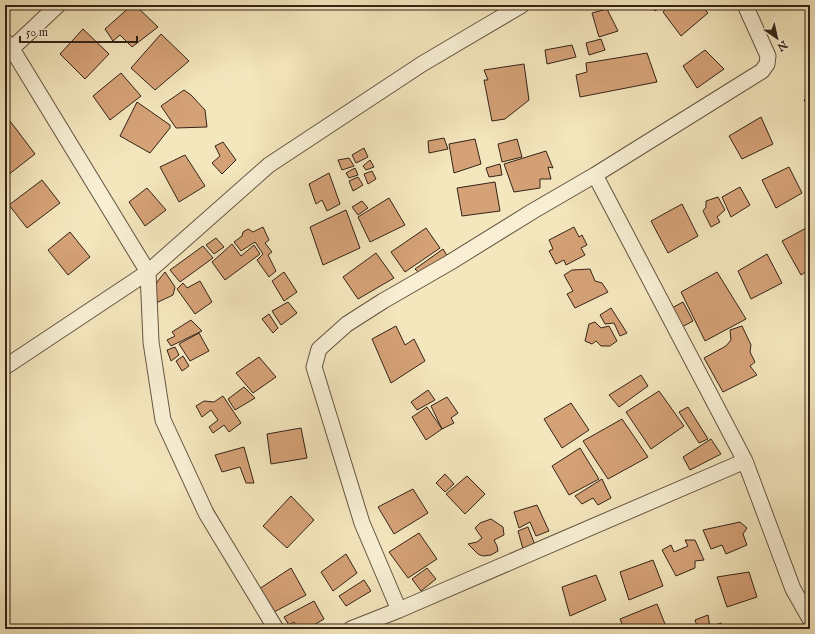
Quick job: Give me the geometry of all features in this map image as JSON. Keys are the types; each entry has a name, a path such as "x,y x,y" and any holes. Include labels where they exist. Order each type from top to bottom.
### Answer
{"street":[{"path":"58,5 7,48 148,272 151,342 163,420 206,513 276,629"},
{"path":"5,367 148,272 270,166 422,64 522,5"},
{"path":"400,610 362,523 314,367 319,349 347,324 365,312 450,263 595,175 762,71 767,64 768,56 745,5"},
{"path":"595,175 744,460 793,589 810,619"},
{"path":"351,629 400,610 744,460"}],"building":[{"path":"132,5 135,5 158,27 132,47 120,35 113,41 105,29"},
{"path":"650,5 663,5 655,11"},
{"path":"670,5 701,5 708,13 681,36 663,12"},
{"path":"607,9 618,31 599,37 592,13"},
{"path":"83,29 109,54 85,79 60,54"},
{"path":"161,34 189,61 155,90 131,68"},
{"path":"601,39 605,50 589,55 586,43"},
{"path":"572,45 576,57 547,64 545,50"},
{"path":"705,50 724,69 697,88 683,66"},
{"path":"647,53 657,82 580,97 576,75 587,72 586,63"},
{"path":"524,64 529,100 505,119 492,121 484,80 488,80 484,70"},
{"path":"121,73 141,96 110,120 93,96"},
{"path":"184,90 191,95 205,110 207,127 176,128 161,106"},
{"path":"810,96 810,109 804,100"},
{"path":"137,102 170,125 170,128 150,153 120,136"},
{"path":"761,117 773,144 742,159 729,136"},
{"path":"10,121 35,154 8,175 5,171 5,125"},
{"path":"444,138 448,149 429,153 428,141"},
{"path":"475,139 481,164 454,173 449,144"},
{"path":"517,139 522,157 502,162 498,144"},
{"path":"223,142 236,160 222,174 212,163 220,156 215,146"},
{"path":"364,148 368,157 356,163 352,155"},
{"path":"546,151 553,168 548,167 551,179 540,179 540,188 514,192 504,164"},
{"path":"185,155 205,186 179,202 160,167"},
{"path":"349,158 354,166 342,170 338,160"},
{"path":"370,160 374,167 366,170 363,166"},
{"path":"500,164 502,175 489,177 486,168"},
{"path":"789,167 802,193 776,208 762,180"},
{"path":"355,168 358,175 349,178 346,173"},
{"path":"372,171 376,179 368,184 364,174"},
{"path":"329,173 340,204 327,211 322,200 316,204 309,184"},
{"path":"358,177 363,185 353,191 349,181"},
{"path":"42,180 60,203 27,228 9,205"},
{"path":"495,182 500,211 462,216 457,188"},
{"path":"740,187 750,205 731,217 722,197"},
{"path":"147,188 166,210 145,226 129,202"},
{"path":"718,197 725,210 717,217 720,222 711,227 703,211 706,207 706,201"},
{"path":"389,198 405,225 370,242 358,217"},
{"path":"362,201 368,208 358,215 352,207"},
{"path":"682,204 698,236 668,253 651,221"},
{"path":"346,210 360,248 323,265 310,227"},
{"path":"810,226 810,269 801,275 782,241"},
{"path":"263,227 269,240 265,243 272,252 268,255 276,271 269,277 257,260 263,254 255,242 241,251 234,242 242,236 243,232 248,229 253,232"},
{"path":"574,227 579,237 582,235 587,245 581,248 585,255 566,265 564,260 556,264 549,251 553,249 549,240"},
{"path":"426,228 440,248 405,272 391,252"},
{"path":"70,232 90,257 68,275 48,250"},
{"path":"216,238 224,247 214,254 206,245"},
{"path":"232,244 241,256 254,245 260,254 225,280 212,262"},
{"path":"203,246 213,258 180,282 170,270"},
{"path":"443,249 449,259 422,276 415,269"},
{"path":"376,253 394,278 358,299 343,277"},
{"path":"767,254 782,283 751,299 738,271"},
{"path":"590,269 595,281 602,283 608,292 575,308 567,294 573,291 564,275 572,270"},
{"path":"165,272 175,287 173,295 154,304 153,296 157,282"},
{"path":"284,272 297,292 284,301 272,281"},
{"path":"717,272 746,319 705,341 681,292"},
{"path":"200,281 212,302 195,314 177,289 183,283 187,288"},
{"path":"288,302 297,313 281,325 272,311"},
{"path":"683,302 693,321 678,329 668,310"},
{"path":"611,308 627,333 620,336 614,323 605,324 600,315"},
{"path":"269,314 278,328 273,333 262,319"},
{"path":"191,320 202,331 171,346 167,340 175,336 172,332"},
{"path":"595,322 601,328 609,326 617,341 610,346 601,346 596,341 592,344 585,341 589,324"},
{"path":"396,326 405,345 414,339 425,361 391,383 372,339"},
{"path":"742,326 751,345 750,352 755,362 750,366 757,375 723,392 704,358 726,346 731,340 730,330"},
{"path":"199,333 209,351 190,361 179,344"},
{"path":"175,347 179,355 171,361 167,350"},
{"path":"183,356 189,366 182,371 176,361"},
{"path":"259,357 276,377 253,393 236,373"},
{"path":"641,375 648,386 619,407 609,395"},
{"path":"244,387 255,398 235,410 228,399"},
{"path":"428,390 435,400 417,410 411,402"},
{"path":"659,391 684,426 651,449 626,412"},
{"path":"223,396 241,423 229,432 224,425 213,433 209,427 218,420 211,410 202,417 196,406 204,401 214,402"},
{"path":"447,397 458,413 451,418 454,423 442,429 431,406"},
{"path":"571,403 589,430 562,448 544,419"},
{"path":"427,407 442,429 426,440 412,417"},
{"path":"688,407 708,439 699,443 679,412"},
{"path":"622,419 648,457 608,479 583,441"},
{"path":"301,428 307,458 271,464 267,434"},
{"path":"711,439 721,454 690,470 683,457"},
{"path":"244,447 254,483 246,483 240,467 222,472 215,455"},
{"path":"580,448 599,479 569,495 552,466"},
{"path":"445,474 454,484 445,492 436,483"},
{"path":"467,476 485,494 465,514 446,494"},
{"path":"602,479 611,498 598,505 593,498 582,504 575,496"},
{"path":"413,489 428,513 394,534 378,507"},
{"path":"291,496 314,520 287,548 263,526"},
{"path":"537,505 549,531 536,536 530,522 519,528 514,512"},
{"path":"491,519 503,527 504,535 494,540 498,551 491,555 483,556 478,554 468,544 477,542 482,538 475,528 480,523"},
{"path":"740,522 747,528 743,534 747,545 726,554 722,545 711,549 703,530"},
{"path":"528,527 535,545 523,549 518,531"},
{"path":"419,533 437,559 408,578 389,552"},
{"path":"685,540 695,540 704,560 695,561 695,568 676,576 662,550 671,545 674,552 688,546"},
{"path":"346,554 357,573 333,591 321,572"},
{"path":"653,560 663,586 629,600 620,572"},
{"path":"291,568 306,595 274,612 259,589"},
{"path":"427,568 436,579 421,591 412,579"},
{"path":"749,572 757,597 727,607 717,577"},
{"path":"596,575 606,600 570,616 562,587"},
{"path":"364,580 371,591 346,606 339,596"},
{"path":"314,601 324,619 307,629 297,629 294,622 289,625 284,617"},
{"path":"657,604 667,629 624,629 620,619"},
{"path":"708,615 710,627 721,623 723,629 698,629 695,620"}]}
